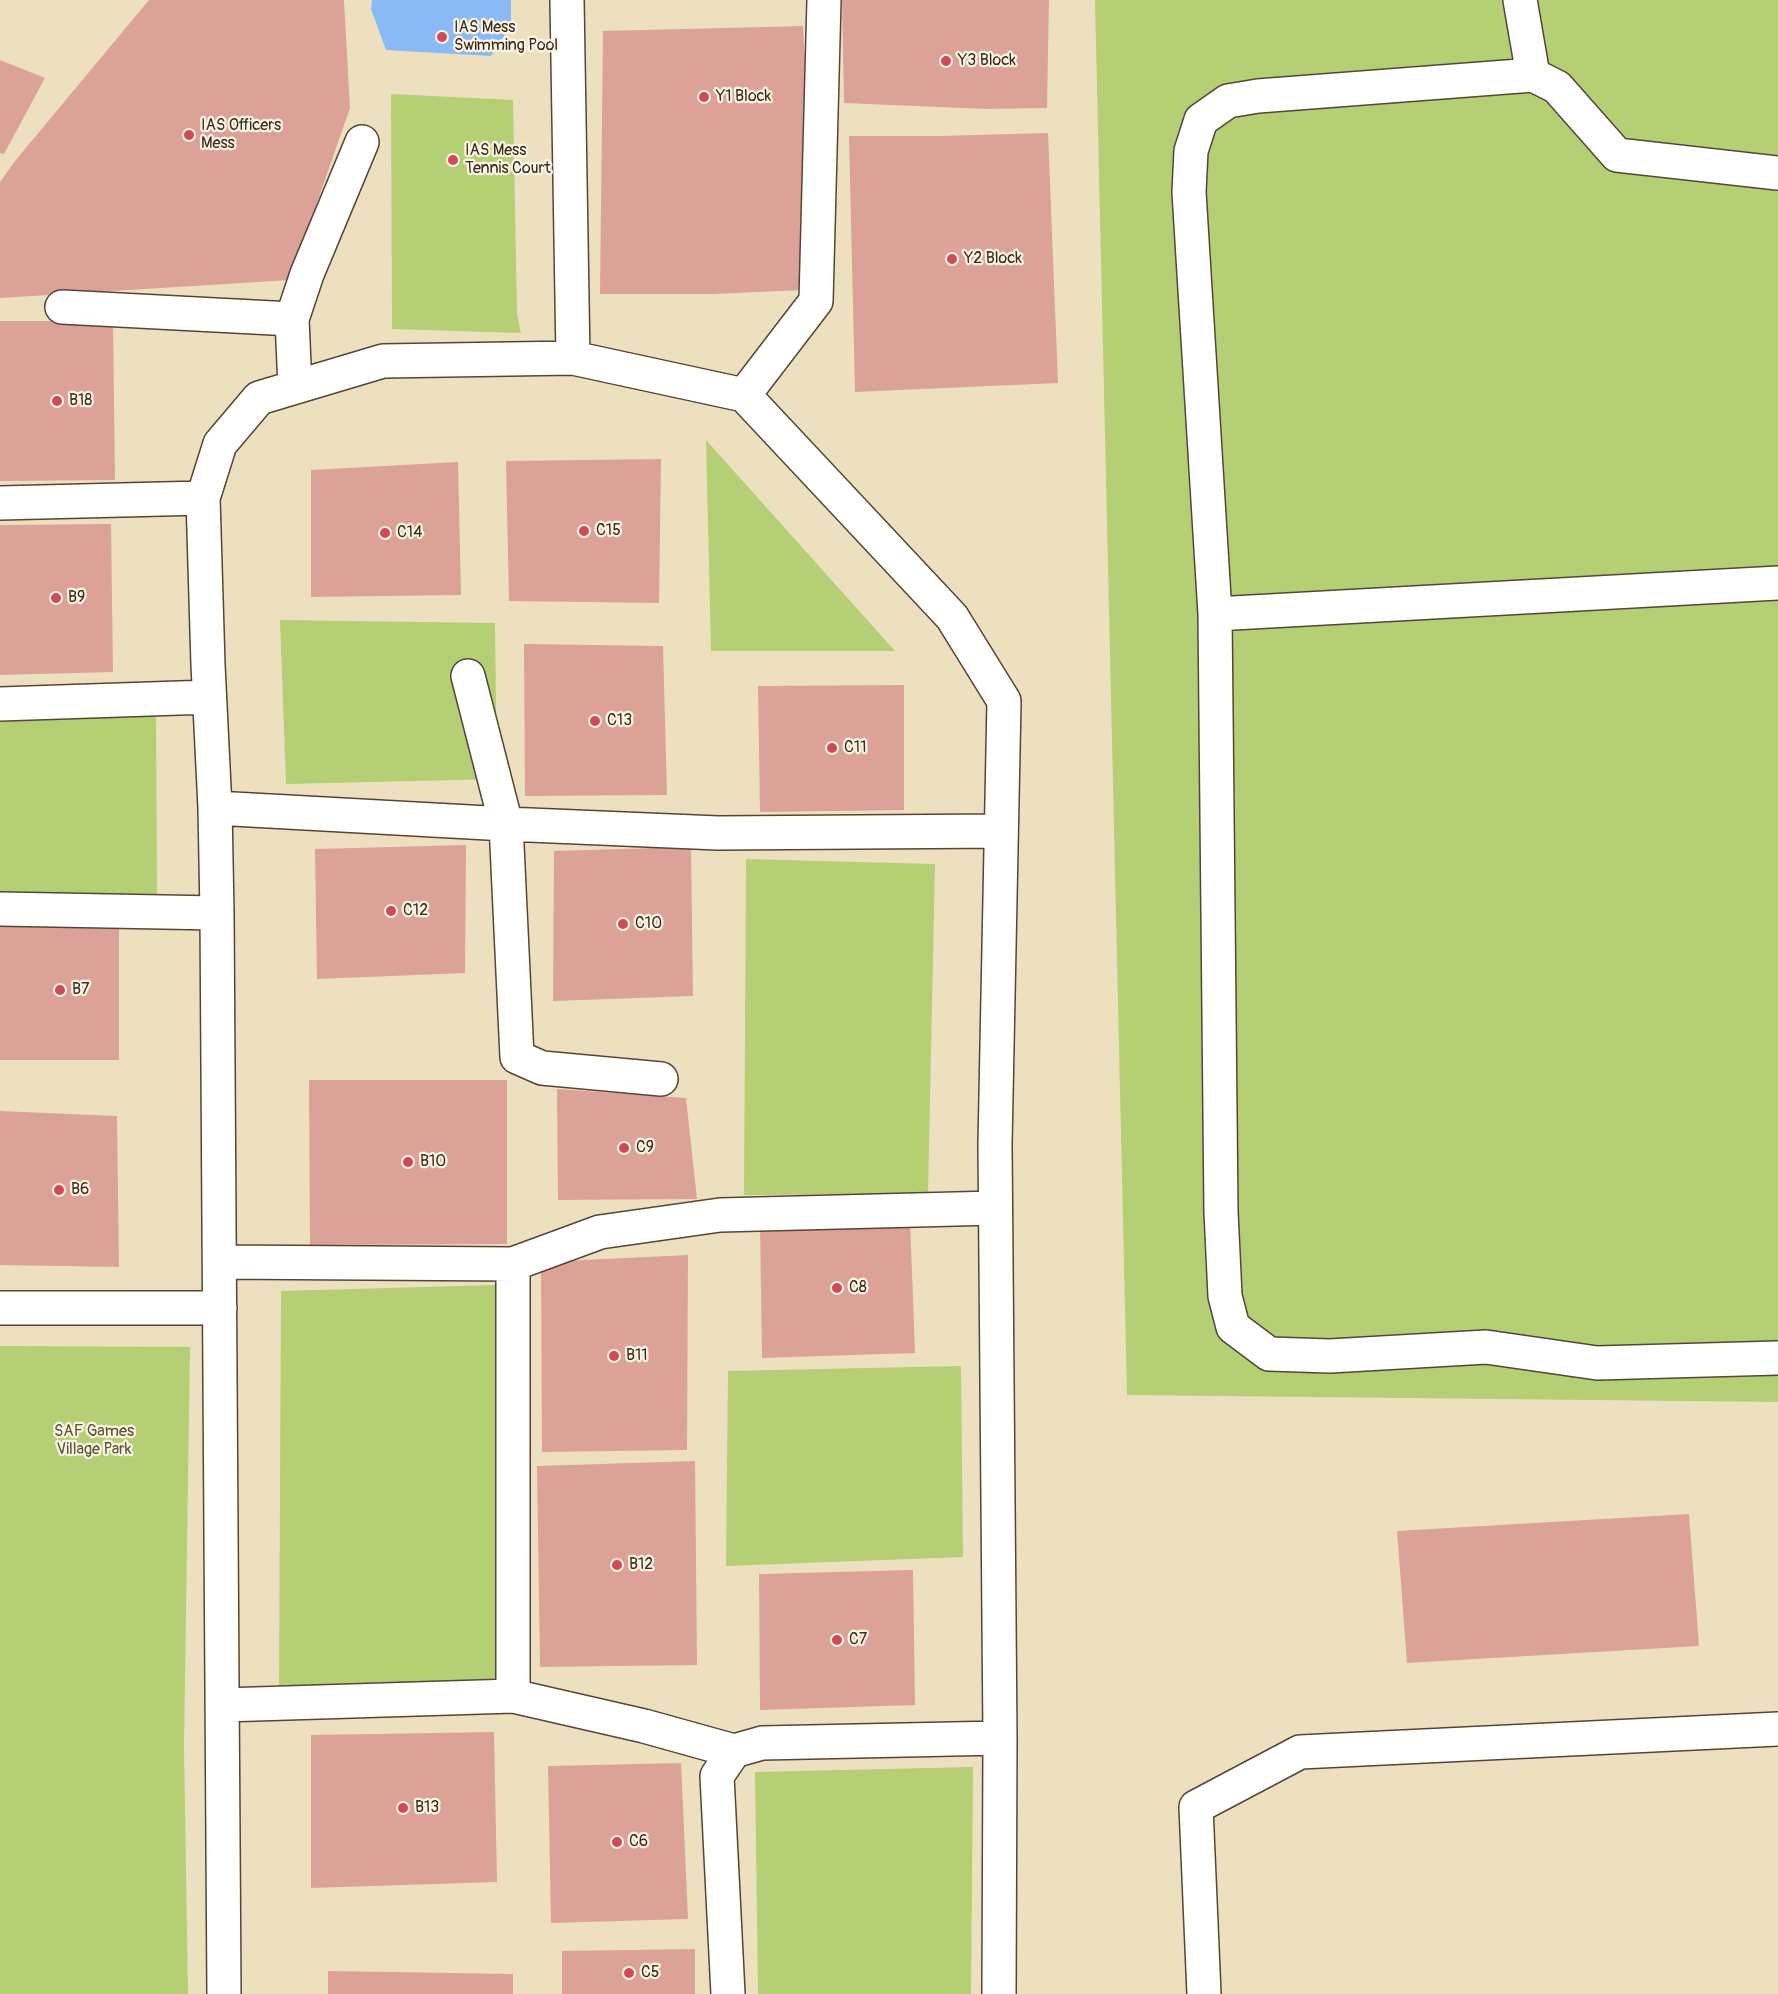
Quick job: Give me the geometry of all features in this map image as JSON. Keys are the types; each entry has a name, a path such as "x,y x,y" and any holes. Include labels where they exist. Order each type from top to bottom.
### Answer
{"street":[{"path":"567,0 573,358"},
{"path":"744,395 816,301 825,0"},
{"path":"1520,0 1533,75"},
{"path":"1778,173 1617,155 1557,87 1533,75 1258,96 1228,101 1201,120 1191,152 1189,192 1215,614 1221,1212 1225,1296 1233,1328 1269,1354 1330,1356 1486,1347 1597,1363 1778,1358"},
{"path":"295,387 292,319 307,274 362,142"},
{"path":"62,307 292,319"},
{"path":"224,1994 217,913 203,498 220,444 259,398 383,361 573,358 744,395 952,616 1004,701 995,1144 999,1994"},
{"path":"0,503 203,498"},
{"path":"1215,614 1778,583"},
{"path":"468,676 506,824 518,1057 542,1068 661,1079"},
{"path":"0,704 209,697"},
{"path":"215,808 718,833 1001,831"},
{"path":"0,909 217,913"},
{"path":"220,1262 513,1264 600,1232 720,1215 995,1208"},
{"path":"513,1264 513,1696"},
{"path":"0,1308 220,1308"},
{"path":"222,1705 513,1696 644,1726 734,1752 762,1743 999,1738"},
{"path":"1204,1994 1196,1807 1300,1752 1778,1729"},
{"path":"728,1994 717,1776 734,1752"}],"green space":[{"path":"1095,0 1778,0 1778,1402 1127,1395"},
{"name":"IAS Mess Tennis Court","path":"391,94 513,100 517,314 521,333 392,329"},
{"path":"706,440 895,651 711,651"},
{"path":"280,620 495,623 497,779 286,784"},
{"path":"156,709 157,899 0,899 0,713"},
{"path":"746,859 935,864 928,1194 744,1195"},
{"path":"496,1285 501,1680 279,1690 281,1291"},
{"name":"SAF Games Village Park","path":"0,1346 190,1347 184,1746 188,1994 0,1994"},
{"path":"961,1366 963,1557 726,1566 728,1371"},
{"path":"973,1767 971,1994 758,1994 755,1772"}],"water":[{"name":"IAS Mess Swimming Pool","path":"372,0 511,0 511,25 491,56 386,50 371,9"}],"building":[{"name":"IAS Officers Mess","path":"149,0 344,0 350,108 290,280 0,298 0,182"},
{"name":"Y3 Block","path":"842,0 1049,0 1047,108 987,109 844,103"},
{"name":"Y1 Block","path":"803,26 810,164 804,290 712,294 600,294 603,31"},
{"path":"0,60 45,78 4,154 0,153"},
{"name":"Y2 Block","path":"1048,133 1058,383 855,392 849,136"},
{"name":"B18","path":"0,321 113,321 115,480 0,481"},
{"name":"C15","path":"661,459 659,603 509,601 506,461"},
{"name":"C14","path":"458,462 461,595 311,597 311,470"},
{"name":"B9","path":"111,524 113,672 0,675 0,525"},
{"name":"C13","path":"524,644 663,646 667,795 525,796"},
{"name":"C11","path":"904,685 904,810 760,812 758,686"},
{"name":"C12","path":"466,845 465,973 317,979 315,849"},
{"name":"C10","path":"691,847 693,996 553,1001 554,851"},
{"name":"B7","path":"0,919 119,920 119,1060 0,1060"},
{"name":"B10","path":"309,1080 507,1080 507,1244 310,1245"},
{"name":"C9","path":"557,1089 686,1098 697,1199 558,1200"},
{"name":"B6","path":"0,1111 117,1116 119,1267 0,1265"},
{"name":"C8","path":"910,1219 915,1353 762,1358 760,1222"},
{"name":"B11","path":"688,1255 687,1450 542,1452 541,1262"},
{"name":"B12","path":"695,1461 697,1665 540,1667 537,1466"},
{"path":"1689,1514 1699,1646 1407,1663 1397,1531"},
{"name":"C7","path":"913,1570 915,1705 760,1710 759,1574"},
{"name":"B13","path":"494,1732 497,1882 311,1888 311,1735"},
{"name":"C6","path":"681,1763 688,1919 551,1923 548,1766"},
{"name":"C5","path":"695,1949 695,1994 562,1994 562,1951"},
{"path":"328,1971 513,1974 513,1994 328,1994"}],"place":[{"name":"IAS Mess Swimming Pool","path":"442,37"},
{"name":"Y3 Block","path":"946,61"},
{"name":"Y1 Block","path":"704,97"},
{"name":"IAS Officers Mess","path":"189,135"},
{"name":"IAS Mess Tennis Court","path":"453,160"},
{"name":"Y2 Block","path":"952,259"},
{"name":"B18","path":"57,401"},
{"name":"C15","path":"584,531"},
{"name":"C14","path":"385,533"},
{"name":"B9","path":"56,598"},
{"name":"C13","path":"595,721"},
{"name":"C11","path":"832,748"},
{"name":"C12","path":"391,911"},
{"name":"C10","path":"623,924"},
{"name":"B7","path":"60,990"},
{"name":"C9","path":"624,1148"},
{"name":"B10","path":"408,1162"},
{"name":"B6","path":"59,1190"},
{"name":"C8","path":"837,1288"},
{"name":"B11","path":"614,1356"},
{"name":"B12","path":"617,1565"},
{"name":"C7","path":"837,1640"},
{"name":"B13","path":"403,1808"},
{"name":"C6","path":"617,1842"},
{"name":"C5","path":"629,1973"}]}
